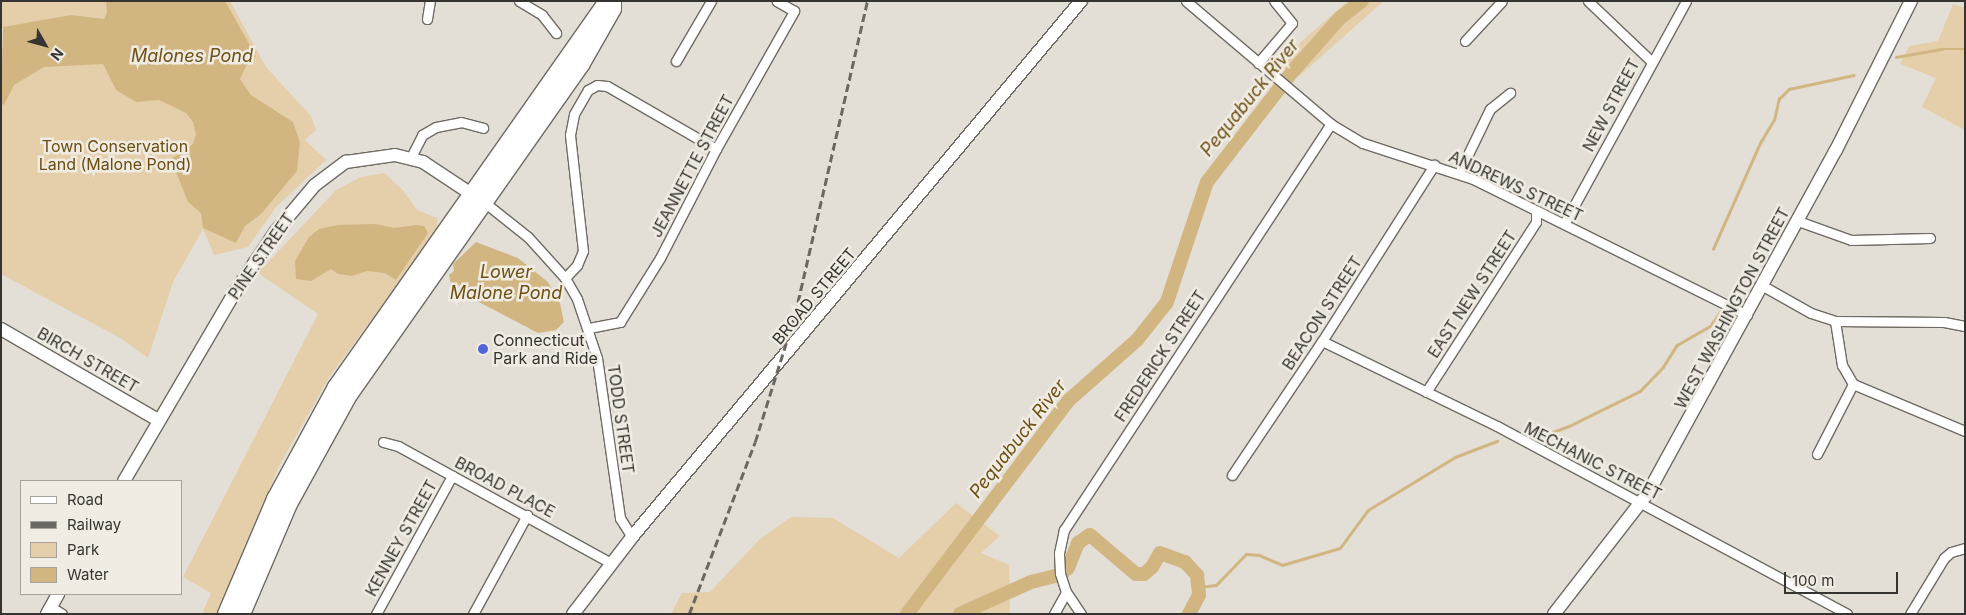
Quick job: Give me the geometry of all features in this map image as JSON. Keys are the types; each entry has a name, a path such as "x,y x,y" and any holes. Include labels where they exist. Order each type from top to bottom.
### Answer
{"highway":[{"path":"242,614 289,504 336,416 607,1"},
{"path":"226,614 275,499 314,423 365,343 581,65 613,9 613,1"}],"main road":[{"name":"BROAD STREET","path":"573,614 632,537 1081,1"},
{"name":"WEST WASHINGTON STREET","path":"1554,614 1643,502 1798,221 1910,1"},
{"name":"PINE STREET","path":"125,480 158,420 236,290 276,231 315,185 346,162 378,156 410,158 423,162 478,198"},
{"name":"BIRCH STREET","path":"1,329 158,420"},
{"path":"49,610 57,595"}],"street":[{"path":"427,20 430,1"},
{"path":"519,1 542,14 556,32"},
{"path":"676,61 711,1"},
{"name":"JEANNETTE STREET","path":"589,328 614,325 625,316 660,258 716,149 794,11 777,1"},
{"name":"ANDREWS STREET","path":"1186,1 1331,124 1363,144 1459,173 1747,315"},
{"path":"1258,63 1292,23 1274,1"},
{"path":"1465,41 1502,1"},
{"path":"1588,1 1651,61"},
{"name":"NEW STREET","path":"1564,224 1651,61 1686,1"},
{"path":"565,278 577,265 583,251 570,151 571,125 579,102 588,90 597,85 607,86 716,149"},
{"path":"1459,173 1490,109 1510,94"},
{"path":"410,158 422,135 436,128 461,122 483,128"},
{"name":"FREDERICK STREET","path":"1081,614 1066,592 1062,579 1059,564 1064,530 1073,513 1331,124"},
{"name":"BEACON STREET","path":"1232,475 1322,341 1434,165"},
{"name":"TODD STREET","path":"478,198 528,237 565,278 589,328 601,380 620,518 632,537"},
{"name":"EAST NEW STREET","path":"1426,392 1536,222 1536,211"},
{"path":"1798,221 1851,240 1930,238"},
{"path":"1763,286 1811,313 1835,321 1944,322 1965,326"},
{"path":"1835,321 1842,365 1853,384 1965,431"},
{"name":"MECHANIC STREET","path":"1322,341 1643,502 1847,614"},
{"path":"1817,454 1853,384"},
{"name":"BROAD PLACE","path":"383,442 398,446 611,563"},
{"name":"KENNEY STREET","path":"376,614 452,476"},
{"path":"473,614 527,516"},
{"path":"1910,614 1944,558 1951,552 1965,548"},
{"path":"1054,614 1066,592"},
{"path":"49,610 62,614"}],"green space":[{"name":"Town Conservation Land (Malone Pond)","path":"1,1 230,1 266,67 311,116 316,130 305,140 326,160 276,207 248,247 214,255 203,229 173,282 148,358 122,339 1,274 1,49 97,29 91,18 71,15 1,28"},
{"path":"1348,1 1384,1 1299,76 1282,67 1301,42"},
{"path":"1953,4 1965,8 1965,130 1922,107 1936,78 1900,64 1909,46 1938,41"},
{"path":"384,173 402,189 417,210 437,218 438,229 330,376 279,466 218,614 202,614 211,593 183,577 318,314 258,273 336,190 361,177"},
{"path":"956,503 1000,536 981,553 1009,565 1010,614 671,614 682,593 710,592 760,539 791,517 833,518 899,558"}],"water":[{"name":"Malones Pond","path":"106,1 225,1 256,56 246,66 240,79 251,95 293,122 300,142 297,171 261,214 245,226 236,243 203,228 201,213 188,202 171,159 193,144 196,134 193,122 186,113 159,100 136,102 116,90 103,64 44,67 14,85 4,105 1,103 3,27 71,15 104,19 107,13"},
{"name":"Lower Malone Pond","path":"375,224 394,228 424,226 428,233 396,280 384,273 367,271 352,276 338,274 331,269 311,281 296,279 295,261 309,237 319,229 338,225"},
{"name":"Lower Malone Pond","path":"476,242 518,258 548,282 560,303 564,322 556,330 538,333 475,300 459,285 451,285 449,275 454,271 453,264"}],"waterway":[{"name":"Pequabuck River","path":"907,614 1069,400 1137,340 1167,302 1207,182 1292,72 1340,18 1362,1"},
{"path":"1896,57 1942,49 1965,49"},
{"path":"1713,249 1760,143 1774,120 1779,99 1789,89 1854,75"},
{"path":"1536,438 1569,426 1640,391 1663,367 1677,345 1711,325 1720,312"},
{"path":"1198,587 1216,585 1246,554 1259,555 1282,565 1340,548 1368,510 1455,457 1497,441"},
{"path":"960,614 1031,582 1059,575 1068,568 1078,543 1090,535 1136,574 1144,574 1152,567 1160,553 1185,562 1197,575 1199,595 1189,614"}],"railway":[{"path":"689,614 755,442 795,314 867,1"}],"place":[{"name":"Connecticut Park and Ride","path":"483,349"}]}
